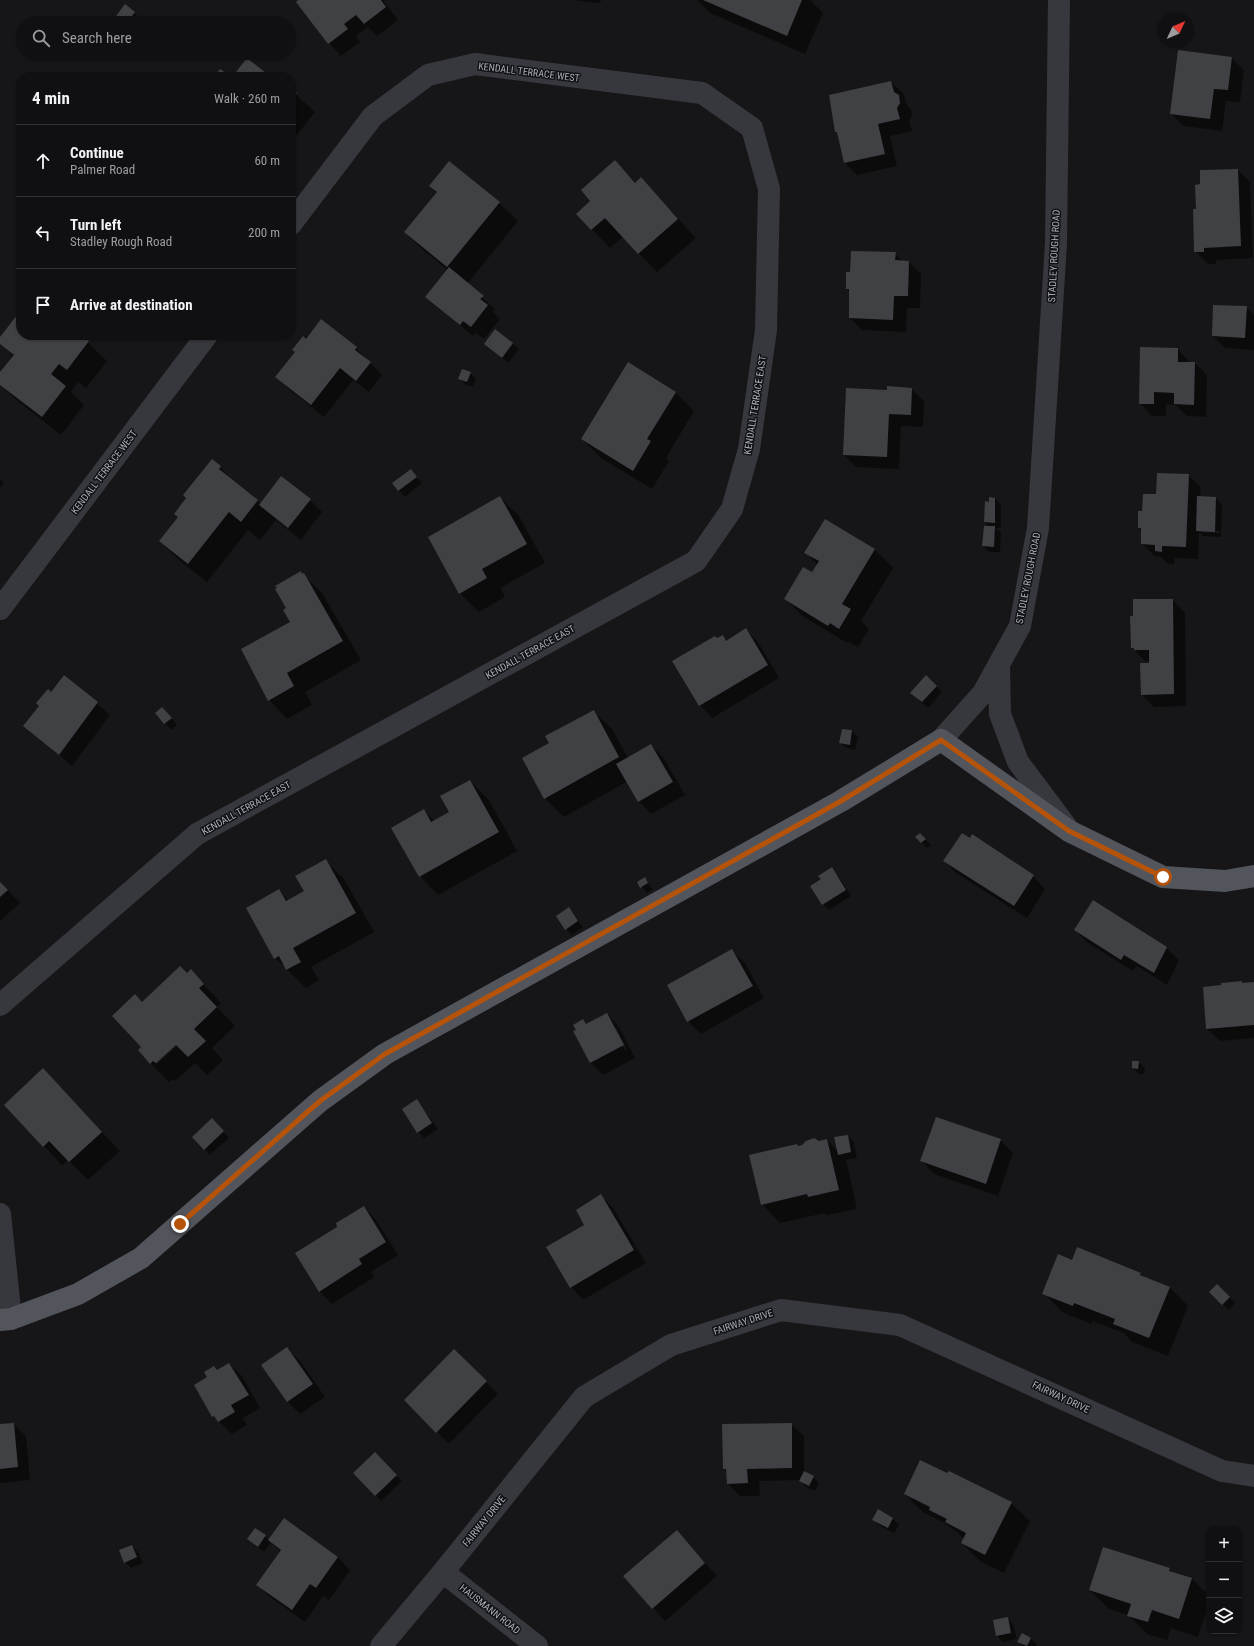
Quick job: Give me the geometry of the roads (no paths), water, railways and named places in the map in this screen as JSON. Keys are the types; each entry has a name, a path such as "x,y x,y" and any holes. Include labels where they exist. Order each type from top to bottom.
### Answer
{"main road":[{"path":"941,740 1069,831 1163,877 1225,881 1254,876"},
{"name":"STADLEY ROUGH ROAD","path":"6,1319 78,1294 141,1258 320,1101 385,1054 834,805 941,740"}],"street":[{"name":"STADLEY ROUGH ROAD","path":"941,740 984,693 1020,626 1038,528 1056,243 1059,0"},
{"name":"KENDALL TERRACE WEST","path":"296,217 373,116 428,75 474,64 702,93 752,128"},
{"name":"KENDALL TERRACE EAST","path":"0,1005 198,834 696,562 732,509 749,449 766,330 769,189 752,128"},
{"name":"KENDALL TERRACE WEST","path":"0,609 203,340"},
{"path":"999,665 1000,714 1018,762 1069,831"},
{"path":"0,1214 6,1319"},
{"name":"FAIRWAY DRIVE","path":"381,1646 443,1572 584,1397 671,1345 782,1310 900,1325 1222,1471 1254,1476"},
{"name":"HAUSMANN ROAD","path":"443,1572 537,1646"}]}
